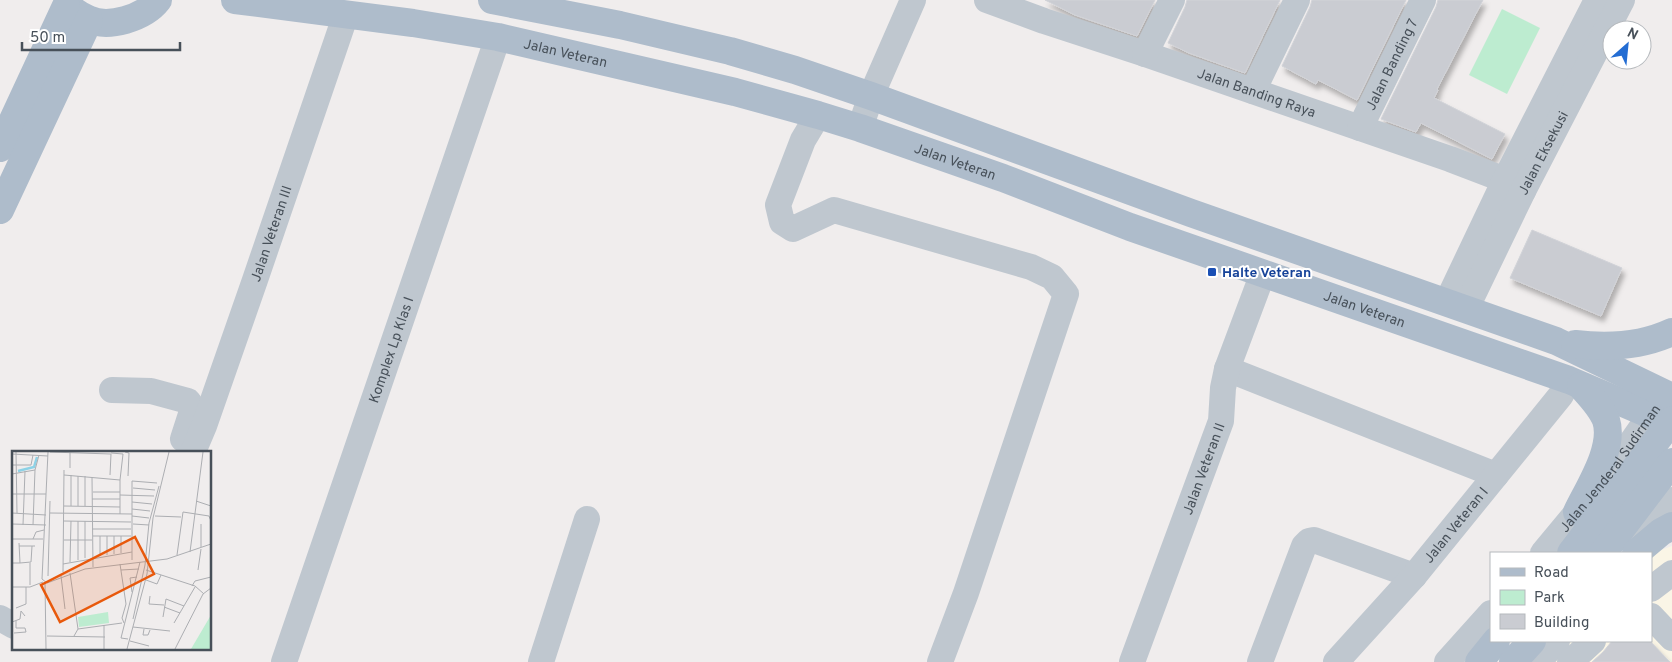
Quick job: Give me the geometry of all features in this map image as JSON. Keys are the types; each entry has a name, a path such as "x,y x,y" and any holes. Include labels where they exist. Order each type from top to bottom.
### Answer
{"main road":[{"path":"0,148 64,3 89,20 118,23 144,12 158,0"},
{"name":"Jalan Veteran","path":"235,0 413,23 498,37 735,92 818,115 1003,178 1130,228 1574,383 1667,405"},
{"path":"492,0 730,51 795,70 872,96 1191,213 1556,341 1667,405"},
{"path":"0,210 89,20"},
{"path":"1182,245 1191,213"},
{"path":"1556,341 1591,346 1612,346 1641,343 1672,332"},
{"path":"1574,383 1598,405 1606,420 1608,435 1604,454 1577,512"},
{"name":"Jalan Jenderal Sudirman","path":"1566,543 1667,405"},
{"path":"1604,552 1672,462"},
{"path":"1636,552 1661,532 1672,526"},
{"path":"1478,662 1495,642"},
{"path":"1513,662 1531,642"}],"street":[{"path":"860,128 913,0"},
{"name":"Jalan Banding Raya","path":"987,0 1040,9 1145,54 1360,128 1514,186"},
{"path":"1145,54 1172,0"},
{"path":"1253,91 1297,0"},
{"name":"Jalan Banding 7","path":"1360,128 1423,0"},
{"name":"Jalan Eksekusi","path":"1456,305 1514,186 1597,0"},
{"name":"Jalan Eksekusi","path":"1514,186 1622,0"},
{"name":"Jalan Veteran III","path":"193,451 256,280 346,14"},
{"name":"Komplex Lp Klas I","path":"284,662 498,37"},
{"path":"818,115 803,140 778,205 782,222 793,230 834,210 1031,267 1052,277 1066,294 966,593 940,662"},
{"name":"Jalan Veteran II","path":"1132,662 1221,421 1223,388 1227,369 1263,274"},
{"path":"1227,369 1496,475"},
{"name":"Jalan Veteran I","path":"1336,662 1414,576 1560,396 1574,383"},
{"path":"112,390 151,391 188,401 193,408 185,429 180,451"},
{"name":"Jalan Jenderal Sudirman","path":"1545,552 1566,543 1577,512 1667,405"},
{"path":"1636,552 1672,500"},
{"path":"540,662 587,519"},
{"path":"1260,662 1304,546 1309,540 1314,540 1414,576"},
{"path":"1566,543 1582,552"},
{"path":"1652,588 1672,573"},
{"path":"1448,662 1490,614"},
{"path":"1652,617 1672,638"},
{"path":"0,618 12,625"},
{"path":"1538,662 1556,642"},
{"path":"1570,662 1592,642"}],"shaded area":[{"path":"1672,546 1672,662 1549,662 1568,642 1652,642 1653,553"}],"green space":[{"path":"1502,9 1540,28 1507,94 1469,75"}],"building":[{"path":"1045,0 1155,0 1137,36 1075,15"},
{"path":"1187,0 1280,0 1245,73 1189,53 1168,43"},
{"path":"1312,0 1406,0 1357,100 1318,80 1316,84 1282,66"},
{"path":"1438,0 1483,0 1434,98 1505,134 1492,159 1421,123 1416,132 1381,119"},
{"path":"1532,230 1622,268 1601,316 1510,278"},
{"path":"1611,642 1651,642 1670,662 1592,662"}],"place":[{"name":"Halte Veteran","path":"1212,272"}]}
